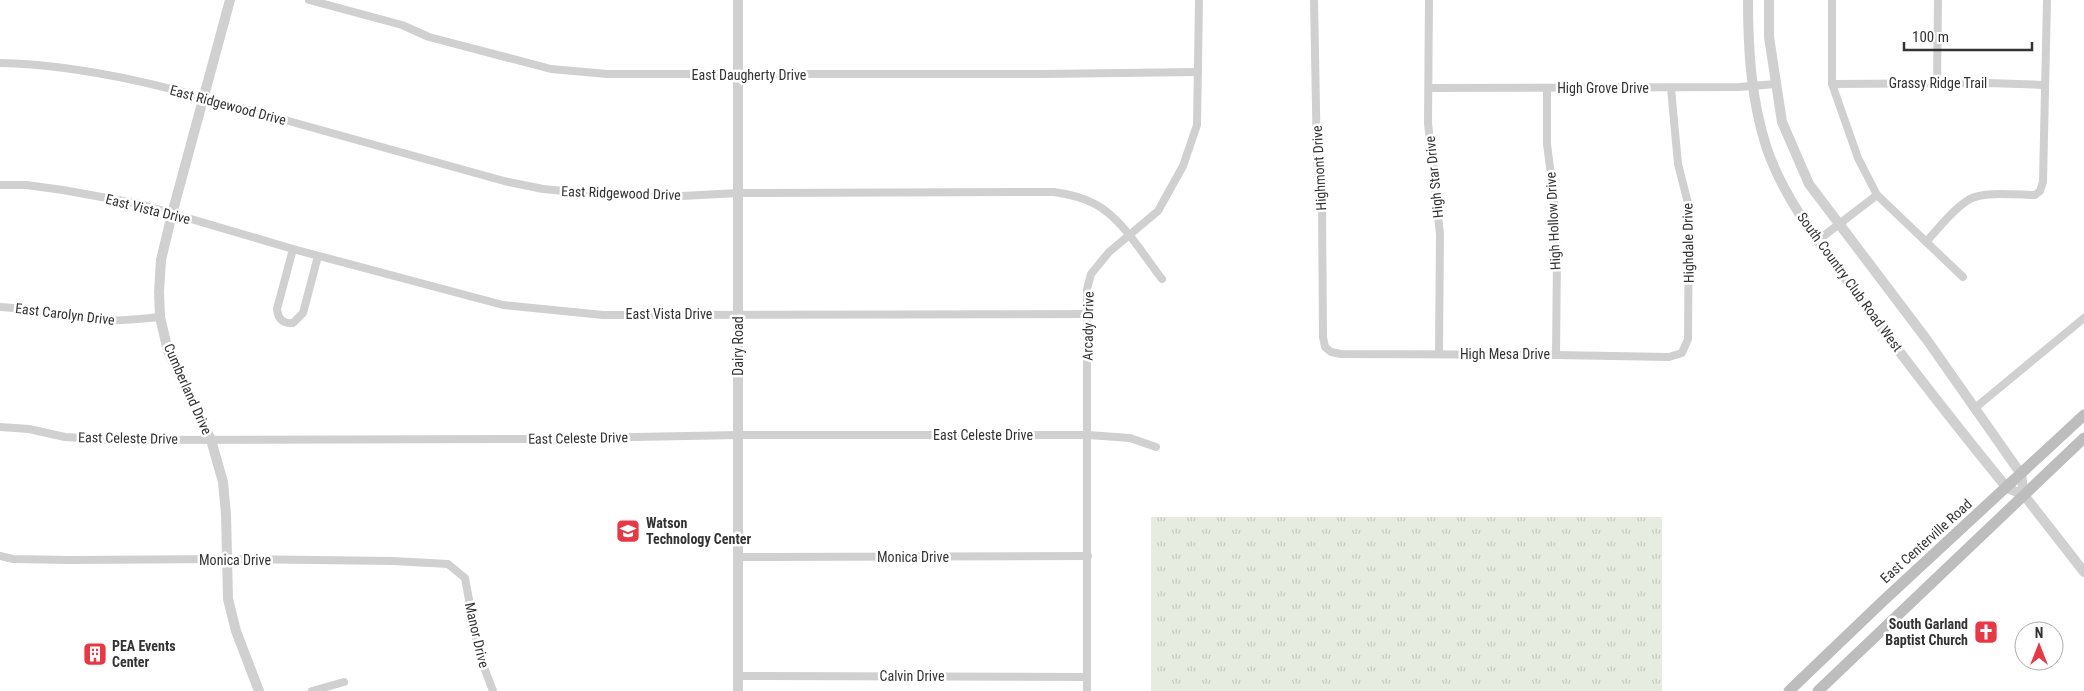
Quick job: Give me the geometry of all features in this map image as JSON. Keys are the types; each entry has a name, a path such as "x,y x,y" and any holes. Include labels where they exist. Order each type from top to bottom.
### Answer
{"main road":[{"name":"East Centerville Road","path":"1789,691 2084,414"},
{"path":"1818,691 2084,438"}],"street":[{"name":"Cumberland Drive","path":"230,0 161,260 160,317 168,352 210,440 223,482 228,599 236,631 259,691"},
{"name":"East Daugherty Drive","path":"309,0 402,25 429,38 551,69 607,74 1198,72"},
{"name":"Dairy Road","path":"738,0 738,691"},
{"name":"Arcady Drive","path":"1087,691 1087,289 1091,274 1110,252 1158,211 1183,166 1197,125 1199,0"},
{"name":"Highmont Drive","path":"1314,0 1317,160 1322,204 1324,337"},
{"name":"High Star Drive","path":"1429,0 1430,88 1428,123 1440,234 1439,354"},
{"name":"South Country Club Road West","path":"1748,0 1752,87 1764,138 1784,188 1817,241 1915,374 2006,488"},
{"name":"South Country Club Road West","path":"1769,0 1769,38 1782,122 1809,184 1927,340 2021,474 2024,495 2084,572"},
{"path":"1832,0 1832,84 1848,136 1877,196 1963,277"},
{"path":"1937,84 1938,0"},
{"path":"1926,242 1955,211 1972,198 2035,195 2040,191 2043,182 2047,0"},
{"name":"East Ridgewood Drive","path":"0,63 105,73 205,98 504,181 543,189 596,194 682,196 1054,192 1075,196 1096,204 1116,221 1162,279"},
{"name":"Grassy Ridge Trail","path":"1832,84 1988,83 2045,85"},
{"name":"High Grove Drive","path":"1430,88 1671,88 1752,87 1776,84"},
{"name":"High Hollow Drive","path":"1547,88 1548,144 1554,200 1557,258 1556,355"},
{"name":"Highdale Drive","path":"1671,88 1678,164 1689,207 1688,339"},
{"name":"East Vista Drive","path":"0,185 26,185 63,190 140,204 318,256 502,305 603,315 738,313 1087,314"},
{"path":"1817,241 1877,196"},
{"path":"293,249 277,309 278,316 282,322 287,324 294,323 303,313 318,256"},
{"name":"East Carolyn Drive","path":"0,306 28,308 94,320 126,321 160,317"},
{"path":"1975,408 2084,318"},
{"name":"High Mesa Drive","path":"1324,337 1324,347 1331,352 1341,354 1669,357 1682,353 1688,339"},
{"name":"East Celeste Drive","path":"0,427 29,429 65,437 113,440 531,438 738,434 1088,435 1130,438 1156,448"},
{"path":"2006,488 2024,495"},
{"name":"Monica Drive","path":"0,556 13,559 69,560 393,561 448,564 465,578"},
{"name":"Monica Drive","path":"738,557 1088,556"},
{"name":"Manor Drive","path":"465,578 478,654 493,691"},
{"name":"Calvin Drive","path":"738,676 1087,677"},
{"path":"312,691 344,682"}],"green space":[{"path":"1151,517 1662,517 1662,691 1151,691"}],"place":[{"name":"Watson Technology Center","path":"628,531"},
{"name":"South Garland Baptist Church","path":"1986,632"},
{"name":"PEA Events Center","path":"95,654"}]}
